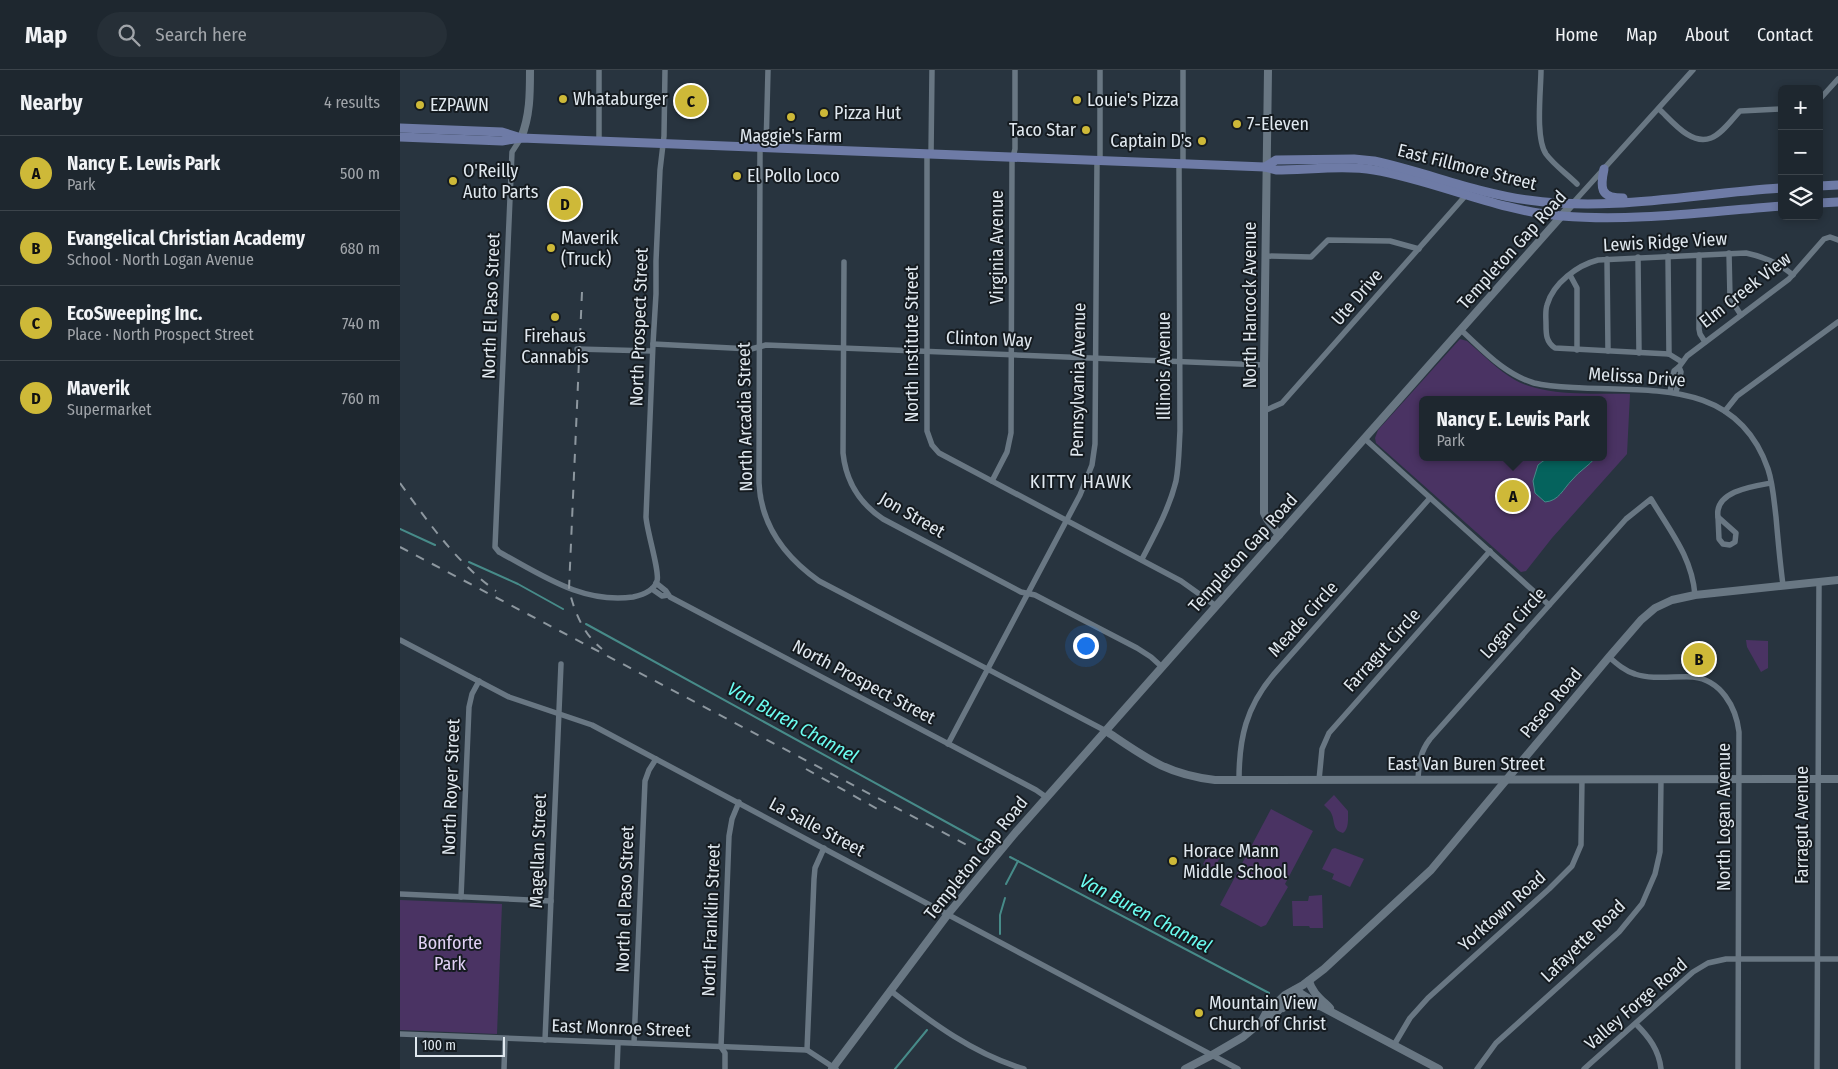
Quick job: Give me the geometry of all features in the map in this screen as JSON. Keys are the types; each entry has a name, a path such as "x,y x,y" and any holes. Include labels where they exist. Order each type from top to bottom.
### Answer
{"main road":[{"name":"East Fillmore Street","path":"400,128 502,132 521,138"},
{"name":"East Fillmore Street","path":"400,137 502,141 521,138 1265,167 1276,170 1372,169 1506,206 1561,216 1663,216 1778,206"},
{"name":"East Fillmore Street","path":"1265,167 1276,160 1354,159 1374,161 1512,197 1572,204 1623,204 1778,188"},
{"path":"1604,169 1602,188 1608,196 1655,200"},
{"path":"1823,186 1838,186"},
{"path":"1823,203 1838,202"}],"street":[{"name":"North El Paso Street","path":"530,70 530,104 525,127 521,138 512,152 496,547 498,552 584,595 603,598 626,598 639,596 654,586"},
{"path":"600,70 600,141"},
{"name":"North Prospect Street","path":"665,70 646,518 648,537 658,574 654,586 662,596 668,595 1046,797"},
{"name":"North Arcadia Street","path":"768,70 763,148 759,347 759,492 767,520 784,551 819,580 1106,731"},
{"name":"North Institute Street","path":"932,70 927,351 927,431 932,445 939,454 1181,581 1216,606"},
{"name":"Virginia Avenue","path":"992,481 1007,452 1010,441 1015,70"},
{"name":"Pennsylvania Avenue","path":"948,744 1085,484 1094,455 1100,70"},
{"name":"Illinois Avenue","path":"1142,560 1166,512 1176,479 1180,431 1179,362 1183,70"},
{"name":"North Hancock Avenue","path":"1268,70 1265,167 1264,513 1266,519 1279,534"},
{"path":"1541,70 1540,129 1543,148 1547,155 1577,184"},
{"name":"Templeton Gap Road","path":"834,1068 948,914 1046,797 1561,216 1693,70"},
{"path":"1823,96 1838,79"},
{"path":"1659,109 1689,136 1704,140 1717,134 1740,111 1778,109"},
{"name":"Ute Drive","path":"1264,411 1282,403 1467,194"},
{"name":"Elm Creek View","path":"1673,392 1674,371 1680,365 1705,342 1793,275 1824,239 1830,237 1838,240"},
{"path":"1266,256 1310,257 1328,240 1390,241 1419,249"},
{"path":"1729,253 1730,298 1741,315"},
{"name":"Lewis Ridge View","path":"1680,365 1669,354 1555,348 1548,343 1546,334 1548,302 1555,290 1570,275 1590,262 1607,259 1746,253 1765,258 1793,275"},
{"path":"1699,254 1699,329 1705,342"},
{"path":"1668,256 1669,354"},
{"path":"1638,258 1639,353"},
{"path":"1607,259 1608,351"},
{"name":"Jon Street","path":"844,262 842,348 844,460 847,475 857,496 868,508 883,519 1021,592 1035,595 1137,648 1162,667"},
{"path":"1570,275 1577,288 1578,350"},
{"path":"1725,411 1737,396 1838,322"},
{"name":"Melissa Drive","path":"1461,330 1502,367 1522,379 1553,387 1673,392 1706,400 1725,411 1741,424 1759,448 1769,470 1772,482 1783,585"},
{"name":"Clinton Way","path":"653,344 751,349 766,344 1264,365"},
{"path":"577,348 652,351"},
{"path":"1364,439 1549,605"},
{"path":"1718,517 1736,533 1736,539 1732,544 1727,546 1720,542 1718,535 1718,517 1718,511 1720,507 1734,492 1740,489 1772,482"},
{"name":"Meade Circle","path":"1239,780 1240,752 1244,729 1258,695 1274,674 1430,498"},
{"name":"Logan Circle","path":"1418,779 1421,752 1430,739 1626,519 1651,500 1688,560 1694,578 1695,595"},
{"name":"Farragut Circle","path":"1319,780 1320,758 1324,741 1329,733 1490,551"},
{"name":"Paseo Road","path":"1261,1022 1266,1012 1285,995 1309,981 1324,969 1431,870 1609,657 1641,620 1656,608 1672,600 1695,595 1838,580"},
{"name":"Farragut Avenue","path":"1817,1069 1819,582"},
{"name":"La Salle Street","path":"400,640 509,697 592,725 1238,1069"},
{"name":"North Logan Avenue","path":"1609,657 1634,674 1650,677 1698,678 1709,682 1723,693 1733,707 1738,719 1738,1069"},
{"name":"Magellan Street","path":"544,1040 561,664"},
{"name":"North Royer Street","path":"461,897 469,707 472,694 479,681"},
{"name":"East Van Buren Street","path":"1106,731 1144,758 1174,772 1198,778 1239,780 1838,779"},
{"name":"North el Paso Street","path":"634,1043 645,781 648,770 656,759"},
{"name":"Yorktown Road","path":"1394,1045 1410,1018 1428,998 1562,878 1572,866 1581,845 1582,779"},
{"name":"Lafayette Road","path":"1477,1069 1496,1043 1619,932 1642,904 1655,874 1660,852 1661,779"},
{"name":"North Franklin Street","path":"725,1069 725,1053 721,1047 730,826 739,802"},
{"path":"824,848 815,868 814,879 807,1050 834,1068"},
{"path":"400,894 551,901"},
{"name":"Valley Forge Road","path":"1584,1069 1700,966 1718,960 1838,959"},
{"path":"1309,981 1316,995 1334,1013"},
{"path":"1295,990 1322,1007 1439,1069"},
{"name":"Paseo Road","path":"1184,1069 1243,1037 1261,1022 1276,1014 1281,1005 1290,998 1295,990"},
{"path":"891,991 954,1037 994,1058 1024,1069"},
{"path":"1276,1014 1284,1007 1293,1003 1322,1007"},
{"path":"1636,1024 1645,1033 1656,1050 1660,1069"},
{"name":"East Monroe Street","path":"400,1034 807,1050"},
{"path":"504,1069 505,1038"},
{"path":"616,1069 618,1043"}],"green space":[{"path":"1460,339 1467,341 1509,376 1527,385 1556,392 1630,394 1627,454 1552,538 1526,571 1521,572 1376,443 1375,438 1378,430"},
{"path":"1746,640 1768,641 1768,668 1761,672 1747,647"},
{"path":"1334,795 1348,811 1347,826 1343,833 1337,830 1332,814 1324,805"},
{"path":"1271,809 1313,831 1285,884 1288,887 1266,925 1261,927 1220,905"},
{"path":"1335,848 1364,859 1350,887 1332,879 1334,874 1322,869 1332,849"},
{"path":"1211,850 1221,856 1213,870 1203,864"},
{"path":"1322,895 1323,928 1293,926 1292,901 1308,901 1309,896"},
{"name":"Bonforte Park","path":"400,900 502,904 497,1034 400,1030"}],"shaded area":[{"path":"1543,461 1592,461 1557,497 1545,502 1535,493 1533,481 1538,465"}],"waterway":[{"name":"Van Buren Channel","path":"400,529 435,545"},
{"name":"Van Buren Channel","path":"469,562 518,584 563,609"},
{"name":"Van Buren Channel","path":"586,624 988,845"},
{"name":"Van Buren Channel","path":"1010,857 1269,993"},
{"path":"1006,884 1018,861"},
{"path":"1000,934 1000,915 1005,898"},
{"path":"895,1069 927,1030"}],"railway":[{"path":"582,292 569,589 580,622 595,643 602,649"},
{"path":"400,483 432,527 455,554 496,591"},
{"path":"400,547 967,845"},
{"path":"806,769 881,811"}],"place":[{"name":"Whataburger","path":"563,99"},
{"name":"Louie's Pizza","path":"1077,100"},
{"name":"EcoSweeping Inc.","path":"691,101"},
{"name":"EZPAWN","path":"420,105"},
{"name":"Pizza Hut","path":"824,113"},
{"name":"Maggie's Farm","path":"791,117"},
{"name":"7-Eleven","path":"1237,124"},
{"name":"Taco Star","path":"1086,130"},
{"name":"Captain D's","path":"1202,141"},
{"name":"El Pollo Loco","path":"737,176"},
{"name":"O'Reilly Auto Parts","path":"453,181"},
{"name":"Maverik","path":"565,204"},
{"name":"Maverik (Truck)","path":"551,248"},
{"name":"Firehaus Cannabis","path":"555,317"},
{"name":"Nancy E. Lewis Park","path":"1513,496"},
{"name":"Evangelical Christian Academy","path":"1699,659"},
{"name":"Horace Mann Middle School","path":"1173,861"},
{"name":"Mountain View Church of Christ","path":"1199,1013"}],"district":[{"name":"KITTY HAWK","path":"1081,481"}]}
